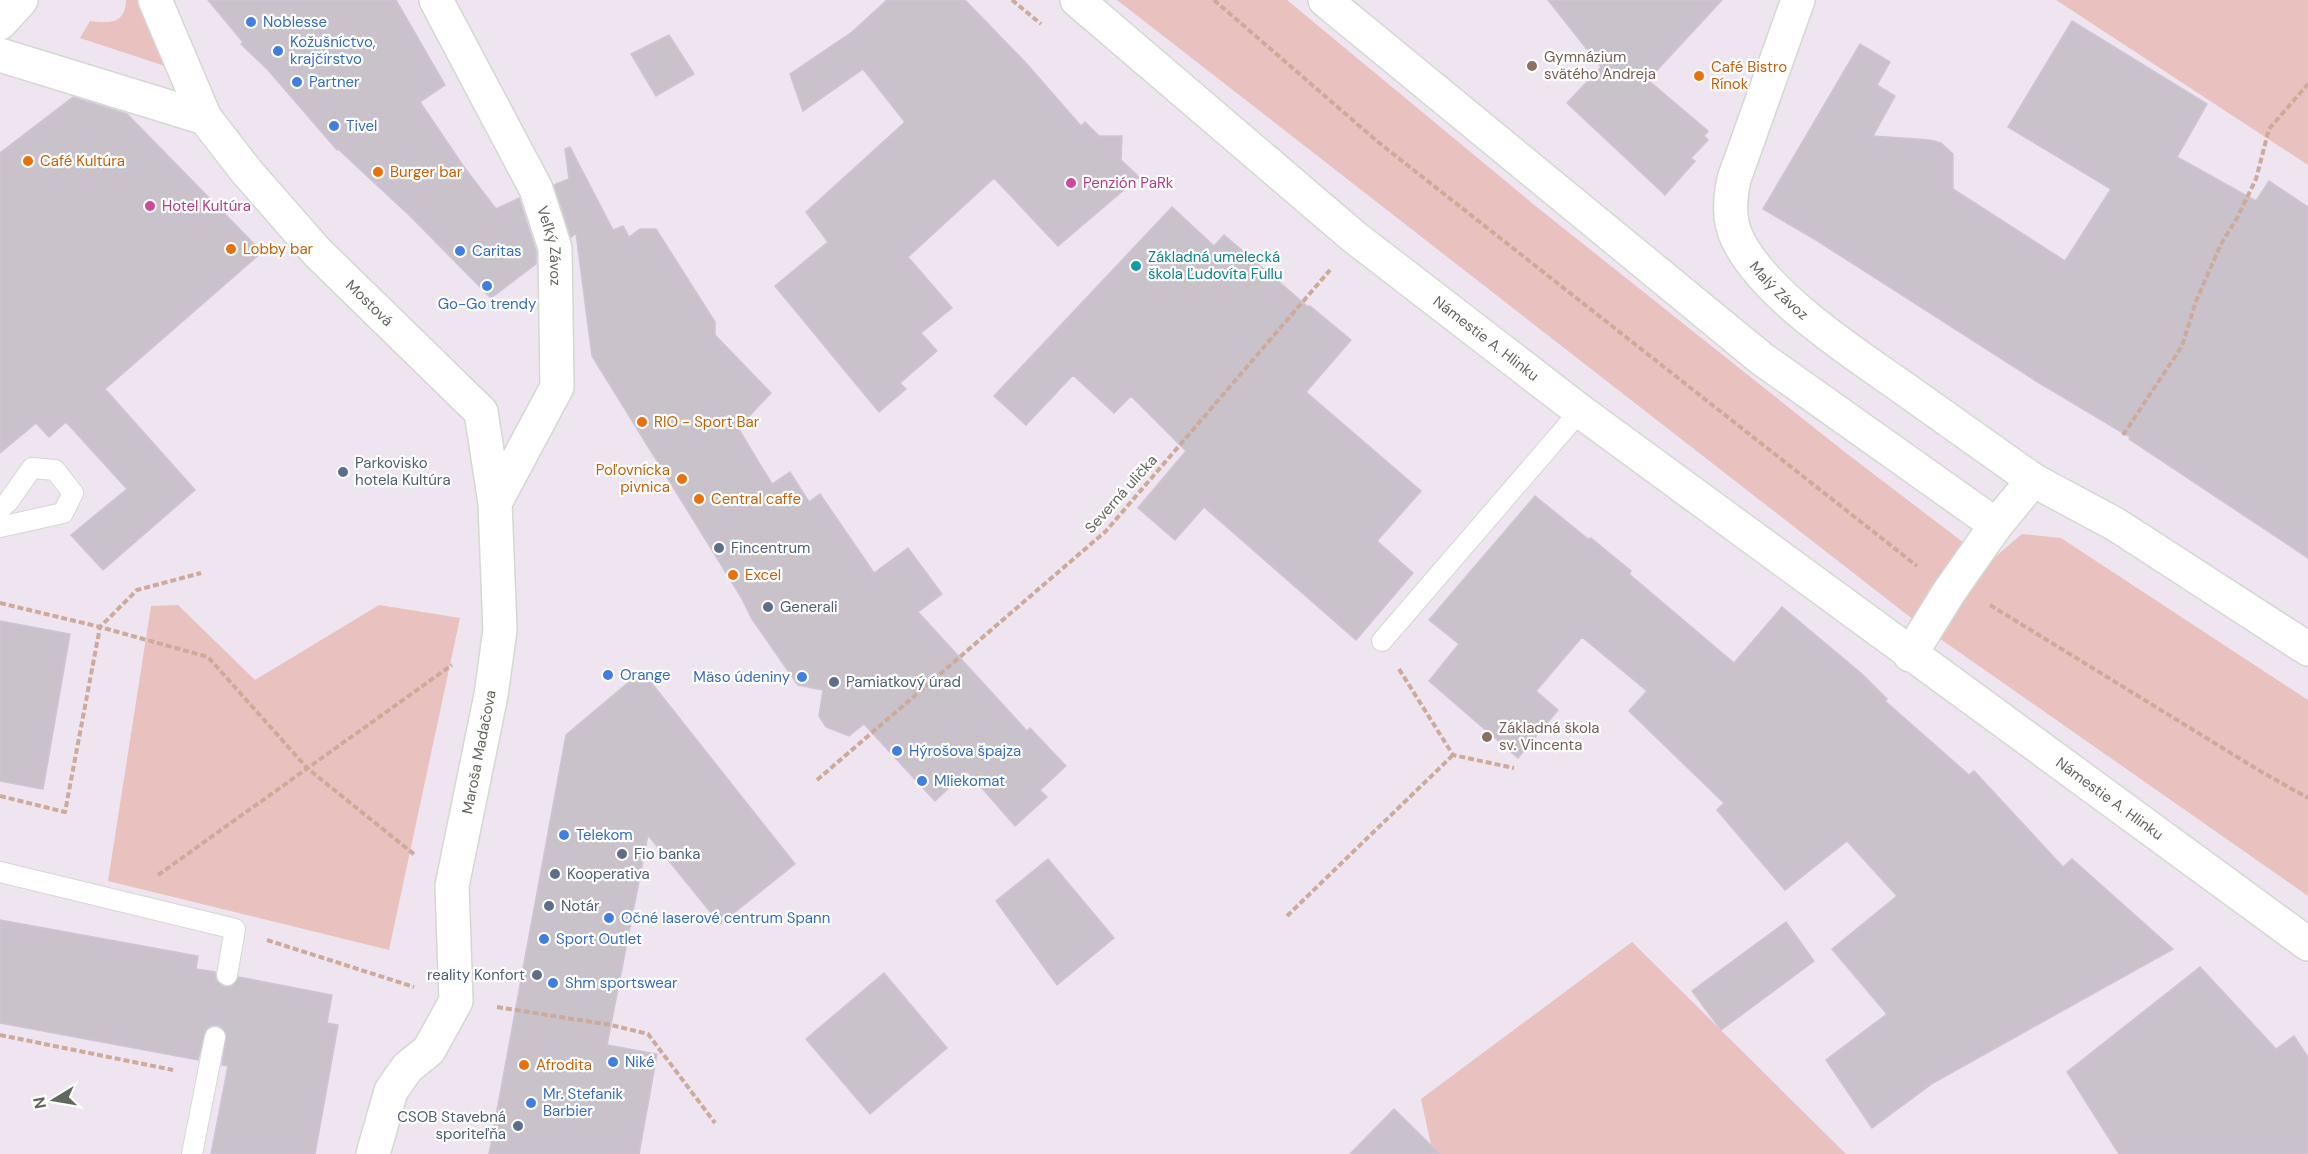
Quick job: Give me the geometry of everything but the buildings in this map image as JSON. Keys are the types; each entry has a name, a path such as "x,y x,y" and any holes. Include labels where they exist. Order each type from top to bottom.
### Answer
{"street":[{"path":"0,23 21,0"},
{"name":"Mostová","path":"155,0 205,118 247,172 317,252 481,412 495,503"},
{"name":"Veľký Závoz","path":"436,0 536,189 555,248 557,387 495,503"},
{"name":"Námestie A. Hlinku","path":"1077,0 1353,236 1580,411 1673,477 1910,655 2308,944"},
{"path":"1325,0 1762,359 1996,525"},
{"name":"Malý Závoz","path":"1798,0 1734,180 1731,220 1737,238 1749,258 1773,286 1826,333 2033,480"},
{"path":"0,55 205,118"},
{"path":"1910,655 1949,592 1996,525 2033,480 2115,524 2308,649"},
{"name":"Maroša Madačova","path":"373,1154 391,1091 407,1068 429,1050 456,1000 453,886 491,695 500,630 495,503"}],"lane":[{"path":"1382,641 1580,411"},
{"path":"0,509 8,502 32,468 55,471 73,493 63,513 0,527"},
{"path":"0,872 235,929 227,975"},
{"path":"192,1154 215,1037"}],"path":[{"path":"1214,0 1378,142 1949,592 1973,595 2308,798"},
{"path":"2123,435 2182,346 2196,301 2221,244 2237,218 2256,178 2269,129 2308,84"},
{"name":"Severná ulička","path":"817,780 1106,531 1333,266 1353,236"},
{"path":"0,796 65,812 100,627 137,590 201,573"},
{"path":"0,603 100,627 208,657 307,768 453,886"},
{"path":"121,902 500,630"},
{"path":"1382,641 1453,755 1514,768"},
{"path":"1287,916 1453,755"},
{"path":"235,929 456,1000 611,1025 648,1034 715,1124"},
{"path":"0,1035 207,1077"}],"shaded area":[{"path":"126,0 143,0 180,71 80,38 90,21 109,22 119,18 123,14"},
{"path":"1117,0 1287,0 1538,208 1846,453 1989,562 2022,534 2061,538 2308,700 2308,896 1919,624"},
{"path":"2056,0 2308,0 2308,165"},
{"path":"178,605 255,680 379,605 460,618 389,950 108,881 151,606"},
{"path":"1632,942 1846,1154 1433,1154 1421,1099"}],"place":[{"name":"Noblesse","path":"251,22"},
{"name":"Kožušníctvo, krajčírstvo","path":"278,51"},
{"name":"Gymnázium svätého Andreja","path":"1532,66"},
{"name":"Café Bistro Rínok","path":"1699,76"},
{"name":"Partner","path":"297,82"},
{"name":"Tivel","path":"334,126"},
{"name":"Café Kultúra","path":"28,161"},
{"name":"Burger bar","path":"378,172"},
{"name":"Penzión PaRk","path":"1071,183"},
{"name":"Hotel Kultúra","path":"150,206"},
{"name":"Lobby bar","path":"231,249"},
{"name":"Caritas","path":"460,251"},
{"name":"Základná umelecká škola Ľudovíta Fullu","path":"1136,266"},
{"name":"Go-Go trendy","path":"487,286"},
{"name":"RIO - Sport Bar","path":"642,422"},
{"name":"Parkovisko hotela Kultúra","path":"343,472"},
{"name":"Poľovnícka pivnica","path":"682,479"},
{"name":"Central caffe","path":"699,499"},
{"name":"Fincentrum","path":"719,548"},
{"name":"Excel","path":"733,575"},
{"name":"Generali","path":"768,607"},
{"name":"Orange","path":"608,675"},
{"name":"Mäso údeniny","path":"802,677"},
{"name":"Pamiatkový úrad","path":"834,682"},
{"name":"Základná škola sv. Vincenta","path":"1487,737"},
{"name":"Hýrošova špajza","path":"897,751"},
{"name":"Mliekomat","path":"922,781"},
{"name":"Telekom","path":"564,835"},
{"name":"Fio banka","path":"622,854"},
{"name":"Kooperativa","path":"555,874"},
{"name":"Notár","path":"549,906"},
{"name":"Očné laserové centrum Spann","path":"609,918"},
{"name":"Sport Outlet","path":"544,939"},
{"name":"reality Konfort","path":"537,975"},
{"name":"Shm sportswear","path":"553,983"},
{"name":"Niké","path":"613,1062"},
{"name":"Afrodita","path":"524,1065"},
{"name":"Mr. Stefanik Barbier","path":"531,1103"},
{"name":"CSOB Stavebná sporiteľňa","path":"518,1126"}]}
